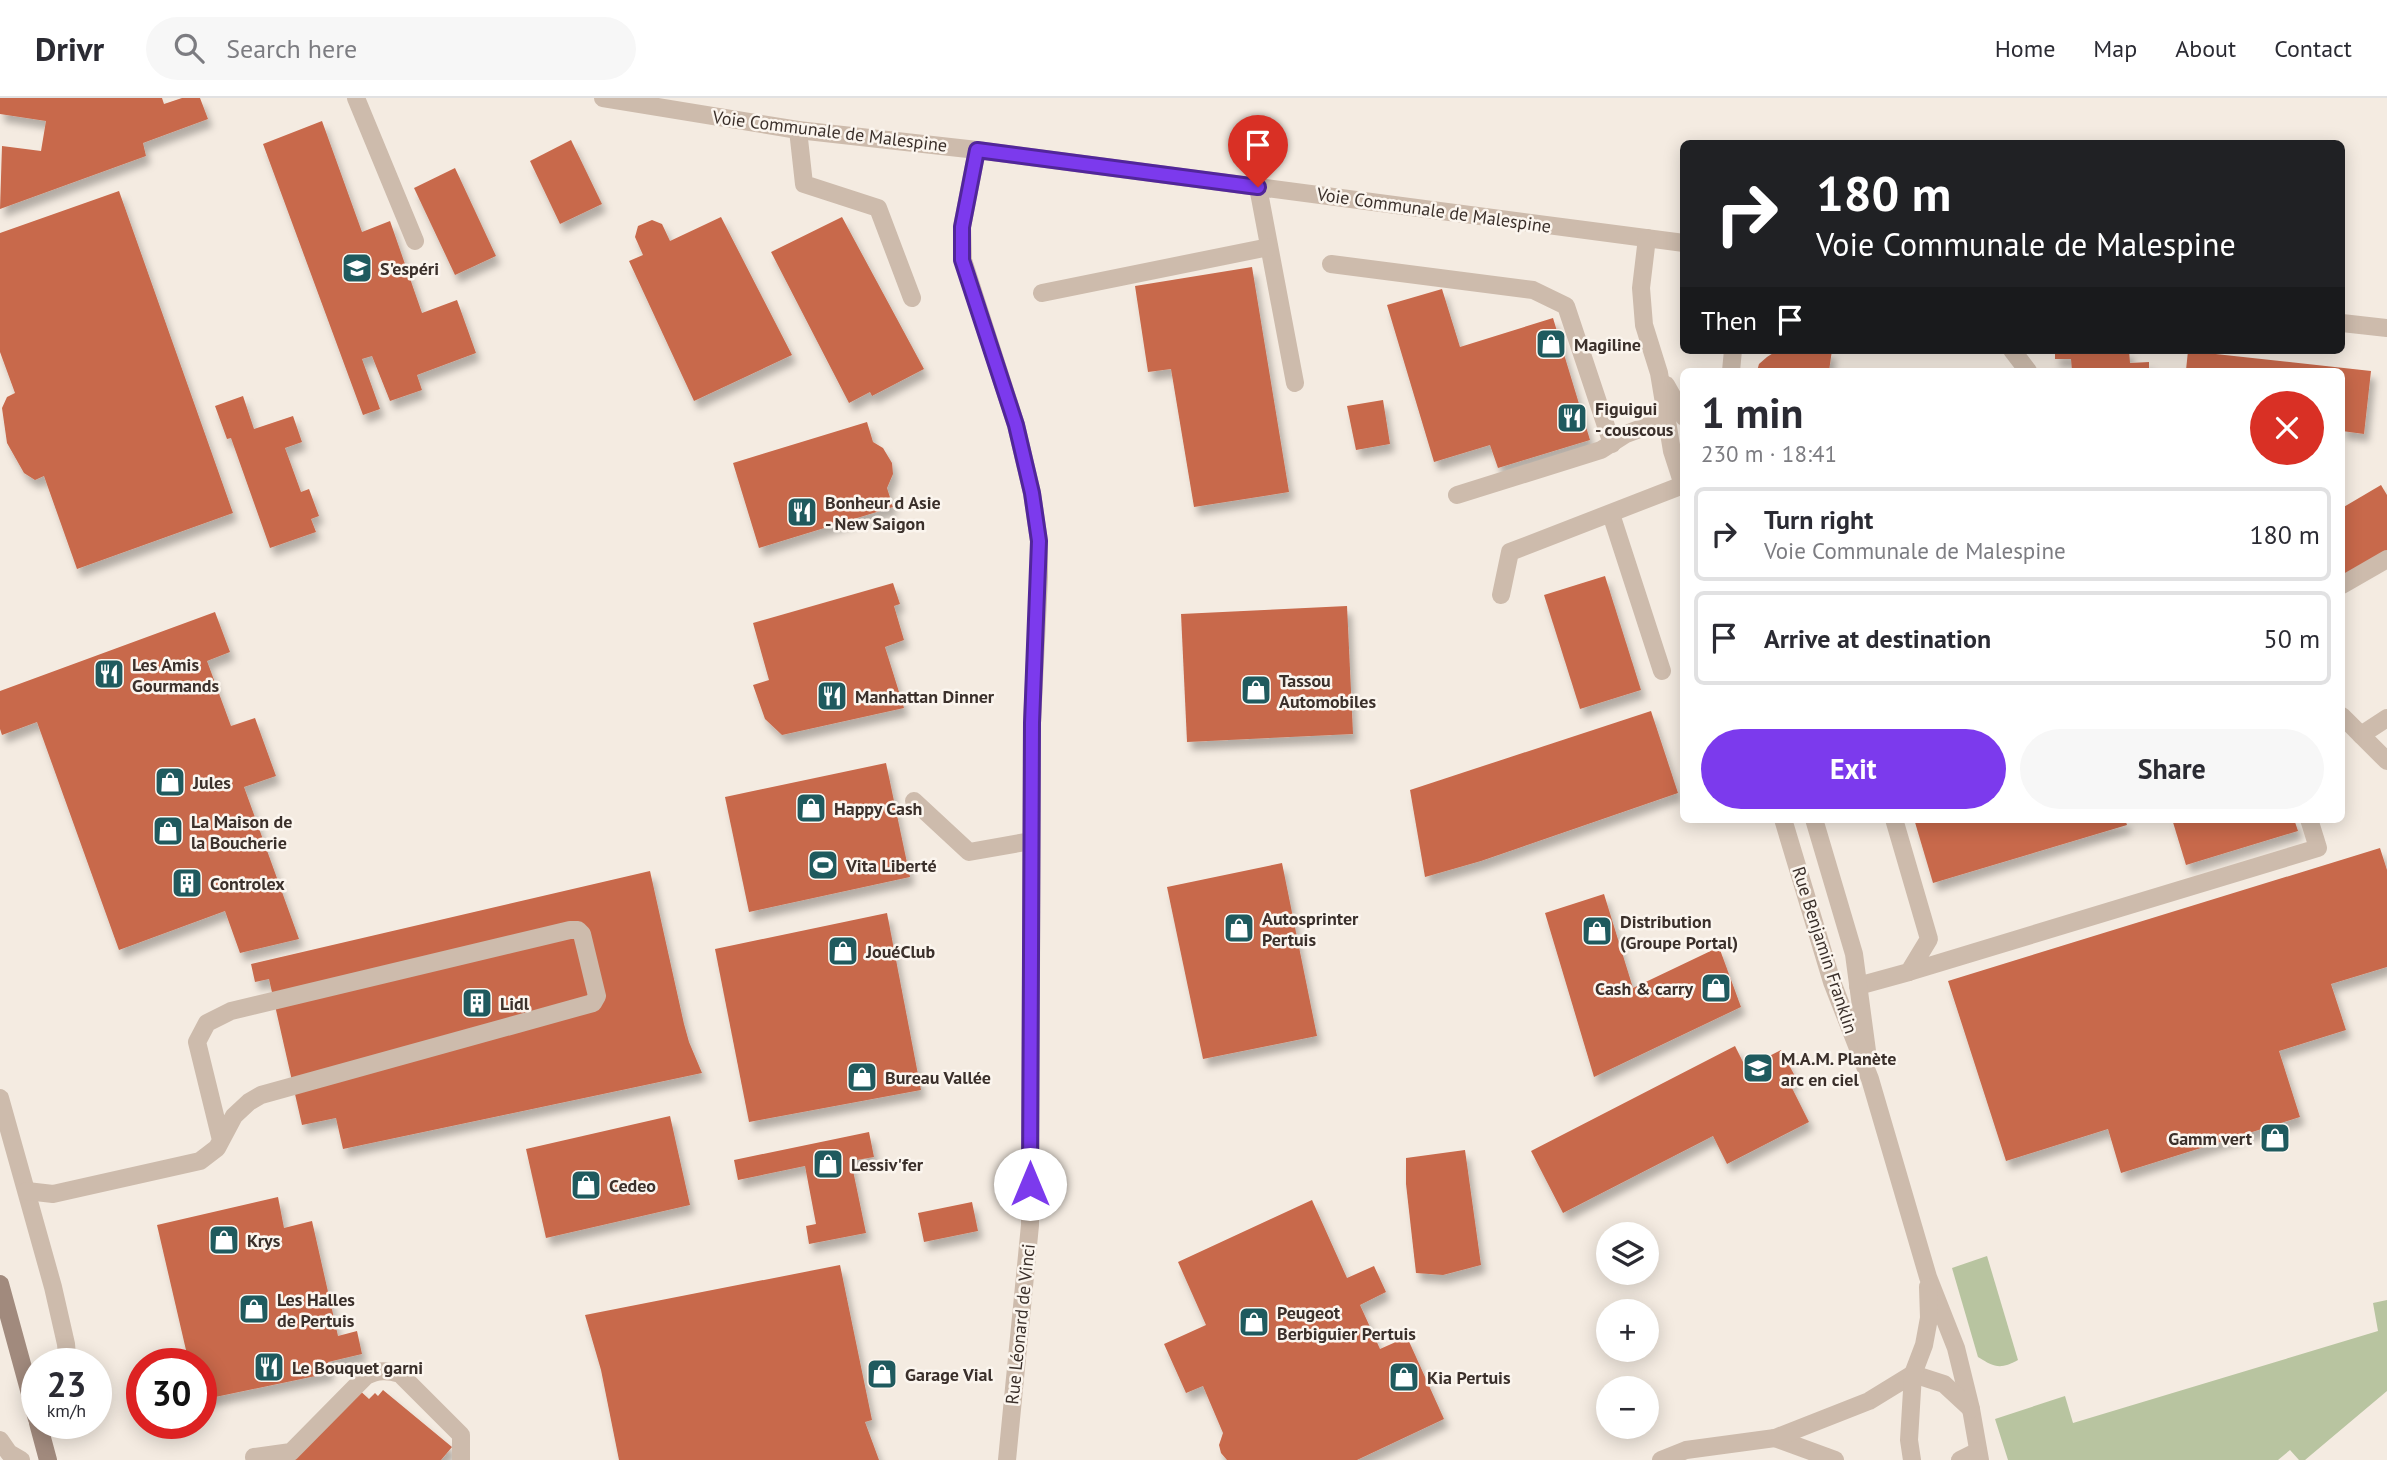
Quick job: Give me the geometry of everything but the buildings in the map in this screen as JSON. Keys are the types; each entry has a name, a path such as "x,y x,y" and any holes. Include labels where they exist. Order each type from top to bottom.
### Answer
{"main road":[{"path":"0,1284 21,1362"},
{"path":"42,1439 48,1460"}],"street":[{"path":"356,98 415,241"},
{"name":"Voie Communale de Malespine","path":"603,98 798,130 977,150 1680,242"},
{"path":"798,130 804,184 878,208 912,298"},
{"name":"Rue Léonard de Vinci","path":"977,150 962,227 962,260 1016,425 1032,493 1039,541 1032,723 1030,1225 1007,1460"},
{"path":"1258,187 1295,383"},
{"path":"1647,238 1641,288 1644,325 1675,418 1672,451 1680,477"},
{"path":"1042,293 1269,247"},
{"path":"1331,264 1533,290 1566,306 1612,444"},
{"path":"2345,323 2387,328"},
{"path":"2015,354 2026,368"},
{"path":"1457,495 1601,450 1626,433 1675,418"},
{"path":"1501,595 1510,552 1680,488"},
{"path":"1611,514 1662,671"},
{"path":"2345,583 2387,559"},
{"path":"2361,735 2387,718"},
{"path":"2345,719 2387,761"},
{"path":"914,801 969,852 1031,841"},
{"name":"Rue Benjamin Franklin","path":"1784,823 1832,982 1871,1079 1928,1277"},
{"name":"Rue Benjamin Franklin","path":"1815,823 1853,954 1871,1079"},
{"path":"1895,823 1929,940 1909,972"},
{"path":"1858,986 2318,848 2310,823"},
{"path":"27,1191 53,1194 188,1164 211,1154 221,1140 234,1116 248,1102 261,1095 593,1003 597,996 582,934 578,930 570,930 231,1011 207,1023 197,1042 221,1140"},
{"path":"0,1098 54,1287 66,1348"},
{"path":"1912,1460 1909,1440 1913,1374 1924,1345 1928,1318 1928,1277"},
{"path":"1928,1277 1956,1348 1971,1409 1979,1456 1960,1460"},
{"path":"254,1457 291,1452 366,1376 375,1371 389,1371 400,1374 461,1435 461,1460"},
{"path":"1661,1460 1686,1450 1776,1438 1869,1401 1913,1374 1944,1384 1971,1409"},
{"path":"1776,1438 1835,1460"},
{"path":"0,1440 9,1453 21,1460"}],"green space":[{"path":"1987,1256 2018,1360 2002,1366 1993,1365 1978,1357 1952,1268"},
{"path":"2387,1300 2387,1391 2305,1460 2299,1460 2290,1450 2278,1460 2008,1460 1995,1419 2065,1396 2073,1423 2378,1331 2373,1303"}],"place":[{"name":"S'espéri","path":"357,268"},
{"name":"Magiline","path":"1551,344"},
{"name":"Figuigui - couscous","path":"1572,418"},
{"name":"Bonheur d Asie - New Saigon","path":"802,512"},
{"name":"Les Amis Gourmands","path":"109,674"},
{"name":"Tassou Automobiles","path":"1256,690"},
{"name":"Manhattan Dinner","path":"832,696"},
{"name":"Jules","path":"170,782"},
{"name":"Happy Cash","path":"811,808"},
{"name":"La Maison de la Boucherie","path":"168,831"},
{"name":"Vita Liberté","path":"823,865"},
{"name":"Controlex","path":"187,883"},
{"name":"Autosprinter Pertuis","path":"1239,928"},
{"name":"Distribution (Groupe Portal)","path":"1597,931"},
{"name":"JouéClub","path":"843,951"},
{"name":"Cash & carry","path":"1716,988"},
{"name":"Lidl","path":"477,1003"},
{"name":"M.A.M. Planète arc en ciel","path":"1758,1068"},
{"name":"Bureau Vallée","path":"862,1077"},
{"name":"Gamm vert","path":"2275,1138"},
{"name":"Lessiv'fer","path":"828,1164"},
{"name":"Cedeo","path":"586,1185"},
{"name":"Krys","path":"224,1240"},
{"name":"Les Halles de Pertuis","path":"254,1309"},
{"name":"Peugeot Berbiguier Pertuis","path":"1254,1322"},
{"name":"Le Bouquet garni","path":"269,1367"},
{"name":"Garage Vial","path":"882,1374"},
{"name":"Kia Pertuis","path":"1404,1377"}],"route":[{"path":"1030,1184 1032,723 1039,541 1032,493 1016,425 962,260 962,227 977,150 1258,187"}]}
